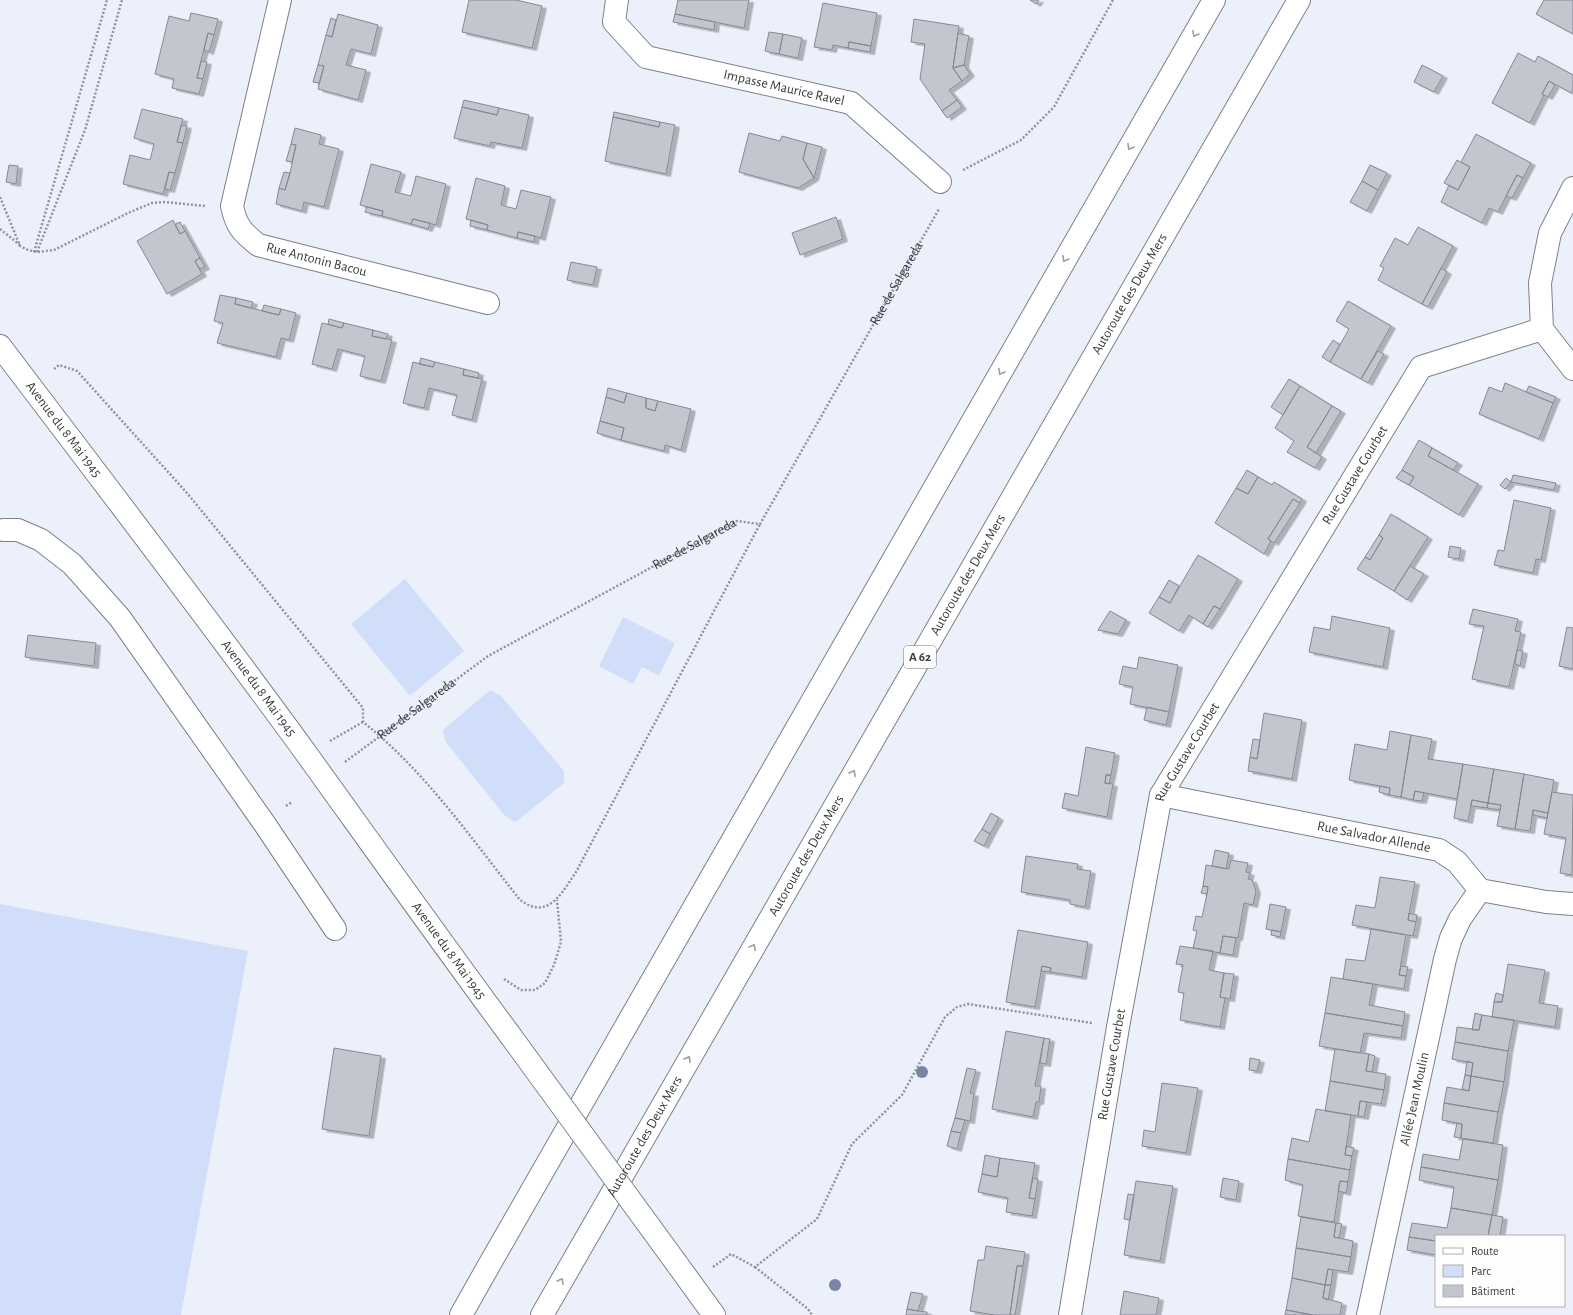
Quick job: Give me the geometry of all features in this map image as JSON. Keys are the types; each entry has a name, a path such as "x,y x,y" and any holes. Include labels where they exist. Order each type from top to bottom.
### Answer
{"main road":[{"path":"232,206 280,0"},
{"name":"Impasse Maurice Ravel","path":"617,0 614,22 646,57 851,103 940,182"},
{"path":"461,1315 1214,0"},
{"name":"Autoroute des Deux Mers","path":"542,1315 1298,0"},
{"path":"1573,188 1550,233 1540,283 1542,329 1573,369"},
{"name":"Rue Antonin Bacou","path":"232,206 235,220 244,234 258,245 488,303"},
{"name":"Rue Gustave Courbet","path":"1070,1315 1118,1027 1161,795 1421,367 1542,329"},
{"name":"Avenue du 8 Mai 1945","path":"0,346 307,755 714,1315"},
{"path":"1,532 18,530 41,540 72,564 120,618 264,823 335,929"},
{"name":"Rue Salvador Allende","path":"1161,795 1439,850 1457,862 1480,890"},
{"path":"1480,890 1546,902 1573,904"},
{"name":"Allée Jean Moulin","path":"1368,1315 1445,960 1451,938 1460,918 1480,890"}],"path":[{"path":"36,252 107,0"},
{"path":"36,252 85,130 122,0"},
{"path":"940,182 1021,140 1054,107 1113,0"},
{"name":"Rue de Salgareda","path":"344,762 488,656 737,521 760,524 938,210 940,182"},
{"path":"0,197 20,246"},
{"path":"0,229 20,246 36,252 54,250 128,213 152,203 165,202 204,206 232,206"},
{"path":"54,369 60,365 77,371 187,492 363,708 363,722"},
{"path":"363,722 381,736 438,796 520,900 532,907 546,906 557,900 576,872 760,524"},
{"path":"307,755 363,722"},
{"path":"473,985 498,976 522,990 534,990 545,983 554,965 561,942 557,900"},
{"path":"755,1267 817,1220 852,1144 902,1095 945,1017 957,1007 968,1004 1118,1027"},
{"path":"731,1254 755,1267 808,1309 812,1315"}],"green space":[{"path":"405,579 464,651 410,696 351,624"},
{"path":"623,617 675,643 659,676 642,667 633,684 599,666"},
{"path":"490,690 501,696 564,771 564,783 516,822 505,816 445,741 443,730"},
{"path":"0,904 248,951 181,1315 0,1315"}],"building":[{"path":"469,0 516,0 542,6 532,48 462,32"},
{"path":"678,0 749,0 744,28 675,14"},
{"path":"1030,0 1039,0 1036,4"},
{"path":"1544,0 1573,0 1573,34 1536,14"},
{"path":"823,3 877,13 871,46 849,42 848,48 833,45 832,50 814,47"},
{"path":"191,13 218,19 214,35 208,33 197,78 203,79 199,94 172,88 174,79 155,74 169,16 189,21"},
{"path":"338,14 378,25 371,54 351,49 346,65 366,70 358,100 318,89 324,66 318,65 326,35 332,37"},
{"path":"675,14 715,22 714,30 673,22"},
{"path":"331,18 336,20 332,37 326,35"},
{"path":"914,19 959,26 953,68 962,81 949,90 957,100 942,111 920,79 925,44 911,42"},
{"path":"769,32 783,34 779,54 765,51"},
{"path":"208,33 214,35 209,52 204,50"},
{"path":"958,33 969,36 964,65 953,68"},
{"path":"783,34 802,38 798,58 779,54"},
{"path":"849,42 871,46 870,52 848,48"},
{"path":"1518,53 1535,62 1538,56 1573,75 1573,89 1571,93 1549,81 1542,94 1544,95 1530,123 1492,103"},
{"path":"201,61 207,62 203,79 197,78"},
{"path":"318,65 324,66 319,83 313,82"},
{"path":"964,65 970,74 962,81 953,68"},
{"path":"1422,65 1443,76 1434,92 1414,82"},
{"path":"1549,81 1555,85 1548,97 1542,94"},
{"path":"464,100 499,108 497,115 462,107"},
{"path":"957,100 962,107 947,118 942,111"},
{"path":"462,107 497,115 499,108 529,115 522,148 491,142 490,146 454,138"},
{"path":"142,109 183,119 177,142 183,143 175,173 169,172 163,194 123,184 130,155 150,160 154,144 134,138"},
{"path":"614,112 660,122 659,127 613,117"},
{"path":"613,117 659,127 660,122 675,125 666,174 605,161"},
{"path":"181,125 187,126 183,143 177,142"},
{"path":"295,128 321,135 319,144 339,149 324,207 304,202 302,211 276,204 279,188 285,190 290,173 296,145 291,144"},
{"path":"749,133 780,141 782,136 807,143 803,159 814,178 798,188 739,172"},
{"path":"1476,134 1531,163 1523,178 1517,175 1498,212 1489,208 1482,223 1441,202 1449,185 1458,190 1470,167 1461,162"},
{"path":"807,143 822,147 814,178 803,159"},
{"path":"291,144 296,145 292,162 286,161"},
{"path":"1457,160 1470,167 1458,190 1444,183"},
{"path":"371,164 401,172 395,192 411,196 416,176 446,184 436,225 413,219 411,224 382,216 383,211 360,205"},
{"path":"9,165 18,166 16,184 6,182"},
{"path":"1370,165 1387,173 1378,190 1362,181"},
{"path":"169,172 175,173 170,190 165,189"},
{"path":"284,172 290,173 285,190 279,188"},
{"path":"1517,175 1523,178 1512,198 1506,196"},
{"path":"476,178 505,186 501,205 516,209 521,190 551,197 541,238 518,232 517,238 487,230 488,225 466,219"},
{"path":"1362,181 1378,190 1367,211 1350,202"},
{"path":"367,207 383,211 382,216 365,212"},
{"path":"836,217 843,239 800,255 792,233"},
{"path":"413,219 430,223 428,229 411,224"},
{"path":"173,220 180,234 185,231 200,258 195,261 202,274 167,294 137,241"},
{"path":"471,220 488,225 487,230 470,226"},
{"path":"180,222 185,231 180,234 175,225"},
{"path":"1418,227 1453,246 1422,304 1378,280 1384,268 1380,266 1395,238 1408,245"},
{"path":"518,232 535,236 534,242 517,238"},
{"path":"200,258 205,267 200,269 195,261"},
{"path":"571,262 597,267 593,285 567,280"},
{"path":"1441,268 1447,272 1428,307 1422,304"},
{"path":"220,295 236,298 235,304 279,315 281,309 296,313 289,340 281,338 276,357 217,343 223,323 214,321"},
{"path":"236,298 253,302 251,308 235,304"},
{"path":"1348,301 1391,326 1361,379 1330,362 1349,329 1336,321"},
{"path":"264,305 281,309 279,315 262,311"},
{"path":"329,319 344,323 342,328 328,324"},
{"path":"322,323 342,328 344,323 373,330 372,336 392,340 381,381 360,376 365,356 338,349 332,369 312,364"},
{"path":"373,330 388,334 386,339 372,336"},
{"path":"1333,340 1340,345 1330,362 1322,357"},
{"path":"1378,351 1384,354 1368,383 1361,379"},
{"path":"421,358 435,362 433,367 419,364"},
{"path":"413,362 433,367 435,362 464,369 463,375 482,379 472,420 452,415 457,395 429,388 424,408 403,403"},
{"path":"464,369 479,373 478,378 463,375"},
{"path":"1289,379 1300,386 1283,415 1271,407"},
{"path":"1505,383 1553,403 1539,439 1479,414 1489,387 1502,392"},
{"path":"1300,386 1332,406 1307,447 1322,457 1315,468 1287,452 1294,441 1275,428"},
{"path":"1529,386 1556,397 1553,403 1526,392"},
{"path":"608,388 627,393 624,403 606,397"},
{"path":"627,393 646,398 646,408 655,411 658,401 691,409 681,450 665,445 664,451 621,440 624,428 600,421 606,397 624,403"},
{"path":"646,398 658,401 655,411 646,408"},
{"path":"1332,406 1341,411 1316,453 1307,447"},
{"path":"600,421 624,428 621,440 597,433"},
{"path":"1419,440 1432,448 1428,456 1478,484 1459,515 1409,485 1414,477 1402,470"},
{"path":"1432,448 1458,463 1453,470 1428,456"},
{"path":"1247,470 1258,477 1248,494 1236,488"},
{"path":"1402,470 1414,477 1409,485 1396,478"},
{"path":"1513,475 1556,483 1554,490 1511,482"},
{"path":"1258,477 1272,485 1274,482 1302,499 1300,503 1293,499 1268,539 1271,541 1264,554 1215,523 1236,488 1248,494"},
{"path":"1506,478 1511,482 1505,489 1500,485"},
{"path":"1293,499 1300,503 1274,543 1268,539"},
{"path":"1514,500 1551,508 1541,560 1536,559 1533,573 1494,565 1498,550 1504,551"},
{"path":"1391,514 1428,537 1394,591 1357,569 1365,557 1370,560 1383,538 1379,535"},
{"path":"1379,535 1383,538 1370,560 1365,557"},
{"path":"1450,546 1461,548 1459,559 1448,557"},
{"path":"1198,555 1238,579 1220,609 1214,606 1203,624 1189,615 1179,631 1149,613 1159,597 1170,603"},
{"path":"1410,566 1424,574 1407,600 1394,591"},
{"path":"1169,580 1179,586 1170,603 1159,597"},
{"path":"1214,606 1220,609 1208,627 1203,624"},
{"path":"1473,609 1518,619 1515,631 1521,632 1509,687 1472,679 1484,626 1469,624"},
{"path":"1110,611 1126,620 1118,634 1098,630"},
{"path":"1332,616 1390,628 1383,667 1309,652 1314,627 1330,630"},
{"path":"1567,627 1573,628 1573,669 1559,666"},
{"path":"28,635 96,643 94,666 25,657"},
{"path":"1517,650 1523,651 1520,666 1515,664"},
{"path":"1139,657 1178,665 1169,712 1130,704 1133,687 1119,684 1123,666 1137,669"},
{"path":"1147,707 1169,712 1166,725 1144,720"},
{"path":"1264,713 1302,720 1292,779 1248,771 1250,757 1257,759"},
{"path":"1390,731 1411,735 1401,797 1389,795 1390,788 1349,780 1355,744 1387,750"},
{"path":"1411,735 1432,739 1428,759 1463,764 1457,799 1415,791 1413,800 1401,797"},
{"path":"1253,739 1260,740 1257,759 1250,757"},
{"path":"1086,747 1115,753 1111,775 1106,775 1105,783 1113,784 1107,817 1062,808 1065,793 1078,796"},
{"path":"1463,764 1494,769 1488,803 1472,800 1468,821 1454,818"},
{"path":"1494,769 1524,774 1515,829 1497,826 1501,805 1488,803"},
{"path":"1524,774 1554,780 1548,813 1533,810 1530,831 1515,829"},
{"path":"1106,775 1111,775 1109,784 1105,783"},
{"path":"1380,786 1390,788 1389,795 1379,792"},
{"path":"1415,791 1424,793 1422,801 1413,800"},
{"path":"1552,792 1573,795 1572,875 1560,873 1566,838 1544,834"},
{"path":"1472,800 1488,803 1487,808 1471,806"},
{"path":"1488,803 1501,805 1500,810 1487,808"},
{"path":"1533,810 1548,813 1547,818 1533,815"},
{"path":"991,813 999,818 990,834 982,829"},
{"path":"982,829 990,834 984,846 974,841"},
{"path":"1215,850 1229,853 1226,869 1212,866"},
{"path":"1026,856 1078,864 1077,869 1091,871 1085,907 1070,904 1070,900 1021,892"},
{"path":"1231,860 1248,863 1246,872 1250,873 1248,879 1252,880 1256,891 1253,905 1244,903 1238,938 1223,936 1220,953 1193,948 1197,931 1193,930 1196,916 1202,917 1207,894 1208,887 1203,886 1206,865 1229,869"},
{"path":"1380,877 1415,882 1408,920 1416,922 1413,936 1352,925 1356,905 1375,908"},
{"path":"1203,886 1208,887 1207,894 1201,893"},
{"path":"1270,904 1286,907 1281,932 1266,929"},
{"path":"1409,913 1417,915 1416,922 1408,920"},
{"path":"1371,929 1406,935 1399,975 1406,976 1404,989 1343,979 1346,959 1365,961"},
{"path":"1018,930 1088,942 1082,977 1050,972 1051,968 1042,966 1035,1007 1006,1002"},
{"path":"1272,930 1281,932 1280,937 1271,935"},
{"path":"1223,936 1236,938 1233,955 1220,953"},
{"path":"1180,946 1213,951 1209,970 1224,973 1220,997 1225,998 1220,1027 1180,1020 1184,993 1178,992 1183,965 1176,964"},
{"path":"1508,964 1545,970 1539,1003 1558,1006 1555,1027 1492,1017 1494,1002 1502,1002"},
{"path":"1042,966 1051,968 1050,972 1041,971"},
{"path":"1401,966 1408,967 1406,976 1399,975"},
{"path":"1224,973 1234,974 1230,999 1220,997"},
{"path":"1331,977 1373,984 1369,1005 1405,1012 1403,1026 1325,1013"},
{"path":"1496,993 1503,995 1502,1002 1494,1002"},
{"path":"1325,1013 1403,1026 1401,1038 1364,1033 1360,1053 1319,1046"},
{"path":"1475,1013 1482,1015 1479,1030 1472,1030"},
{"path":"1482,1015 1514,1020 1508,1051 1455,1042 1457,1027 1479,1030"},
{"path":"1006,1031 1044,1038 1035,1086 1041,1086 1039,1102 1036,1102 1033,1117 992,1109"},
{"path":"1044,1038 1050,1039 1046,1064 1040,1063"},
{"path":"1455,1042 1508,1051 1504,1082 1471,1076 1473,1063 1452,1059"},
{"path":"334,1048 381,1056 369,1136 322,1129"},
{"path":"1335,1049 1369,1054 1366,1071 1386,1074 1384,1090 1330,1081"},
{"path":"1369,1054 1375,1056 1372,1072 1366,1071"},
{"path":"1250,1058 1260,1060 1257,1071 1249,1070"},
{"path":"1467,1061 1473,1063 1471,1076 1465,1075"},
{"path":"967,1068 976,1070 970,1093 974,1094 970,1121 955,1118"},
{"path":"1465,1075 1471,1076 1469,1091 1462,1089"},
{"path":"1471,1076 1504,1082 1498,1112 1444,1103 1447,1087 1469,1091"},
{"path":"1330,1081 1384,1090 1381,1104 1360,1101 1358,1116 1325,1111"},
{"path":"1162,1083 1198,1088 1186,1153 1142,1146 1144,1130 1155,1132"},
{"path":"1360,1101 1367,1102 1364,1117 1358,1116"},
{"path":"1444,1103 1498,1112 1493,1143 1461,1138 1462,1124 1442,1120"},
{"path":"1316,1109 1351,1115 1345,1155 1352,1156 1350,1170 1288,1159 1292,1138 1309,1142"},
{"path":"955,1118 965,1120 961,1133 951,1131"},
{"path":"1457,1123 1462,1124 1461,1138 1454,1137"},
{"path":"951,1131 961,1133 957,1149 947,1146"},
{"path":"1463,1139 1503,1145 1498,1180 1421,1167 1423,1154 1459,1160"},
{"path":"1346,1146 1354,1148 1352,1156 1345,1155"},
{"path":"985,1155 1000,1158 997,1177 982,1174"},
{"path":"1000,1158 1035,1163 1029,1198 1035,1199 1032,1216 1006,1212 1008,1198 978,1192 982,1174 997,1177"},
{"path":"1288,1159 1350,1170 1348,1182 1340,1181 1334,1222 1298,1216 1303,1185 1285,1180"},
{"path":"1421,1167 1498,1180 1492,1215 1451,1208 1454,1187 1419,1180"},
{"path":"1033,1178 1038,1179 1035,1199 1029,1198"},
{"path":"1223,1178 1239,1181 1236,1200 1220,1197"},
{"path":"1136,1181 1173,1186 1160,1261 1124,1255"},
{"path":"1340,1181 1348,1182 1346,1193 1338,1191"},
{"path":"1128,1194 1134,1195 1130,1220 1124,1219"},
{"path":"1451,1208 1492,1215 1488,1235 1435,1235 1435,1241 1409,1237 1412,1223 1447,1228"},
{"path":"1492,1215 1503,1217 1500,1235 1488,1235"},
{"path":"1301,1217 1336,1223 1334,1237 1353,1241 1351,1257 1296,1248"},
{"path":"1336,1223 1342,1224 1339,1238 1334,1237"},
{"path":"1409,1237 1435,1241 1435,1255 1407,1250"},
{"path":"986,1246 1025,1252 1023,1266 1017,1266 1010,1315 995,1315 970,1311 978,1260 984,1260"},
{"path":"1296,1248 1351,1257 1348,1272 1328,1269 1325,1285 1292,1278"},
{"path":"1017,1266 1023,1266 1015,1315 1010,1315"},
{"path":"1328,1269 1333,1270 1331,1285 1325,1285"},
{"path":"1292,1278 1325,1285 1323,1298 1342,1303 1340,1315 1313,1315 1286,1310"},
{"path":"1325,1285 1331,1285 1328,1300 1323,1298"},
{"path":"1124,1291 1159,1298 1156,1315 1120,1315"},
{"path":"911,1292 923,1294 918,1311 907,1309"},
{"path":"907,1309 927,1312 927,1315 906,1315"},
{"path":"1286,1310 1313,1315 1285,1315"}]}
